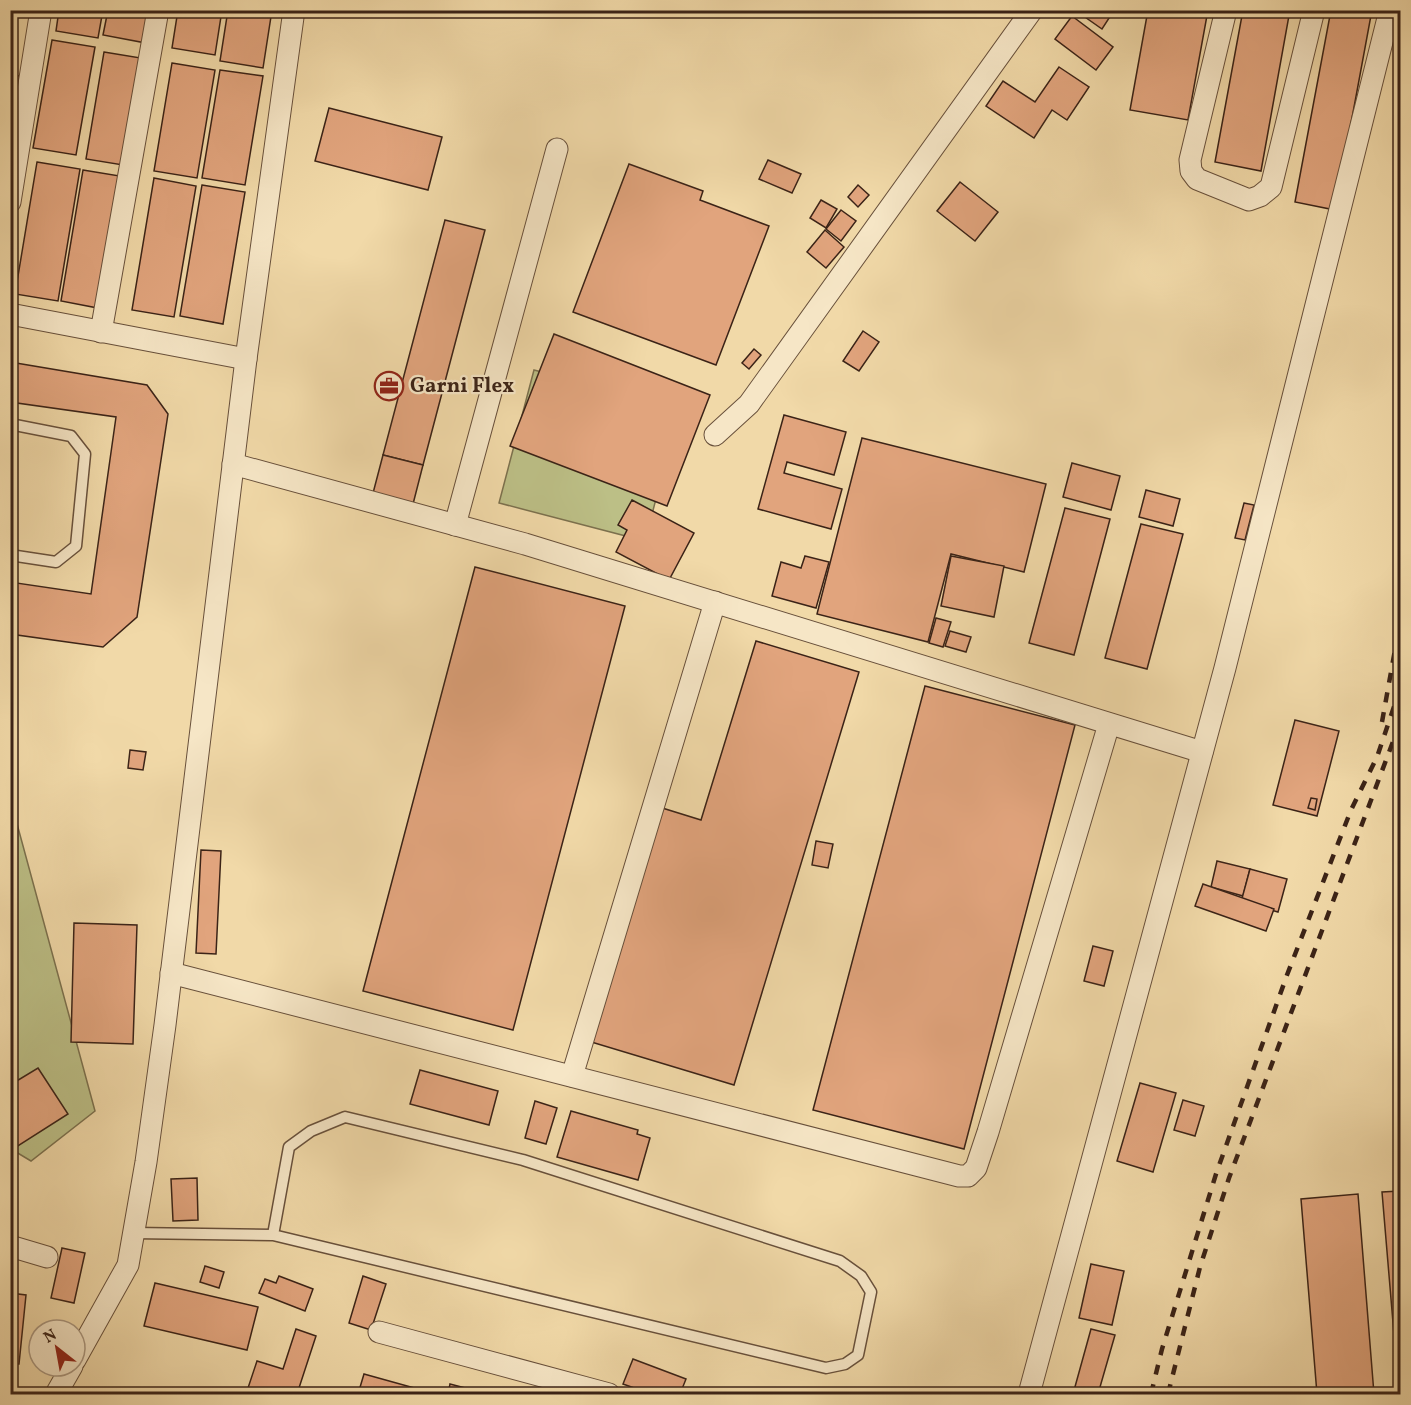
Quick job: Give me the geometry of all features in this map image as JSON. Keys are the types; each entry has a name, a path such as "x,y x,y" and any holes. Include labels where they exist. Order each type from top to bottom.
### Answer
{"street":[{"path":"10,202 40,10"},
{"path":"101,332 158,10"},
{"path":"87,1338 128,1265 146,1162 246,359 294,10"},
{"path":"715,435 749,404 1032,10"},
{"path":"1226,10 1190,159 1191,171 1197,179 1249,200 1271,188 1314,10"},
{"path":"1029,1395 1225,668 1390,10"},
{"path":"455,525 557,149"},
{"path":"10,314 246,359"},
{"path":"233,464 525,544 1202,752"},
{"path":"572,1076 715,602"},
{"path":"171,973 959,1176 968,1176 976,1168 988,1132 1109,723"},
{"path":"10,1246 47,1257"},
{"path":"379,1332 609,1395"},
{"path":"56,1395 65,1378"}],"lane":[{"path":"10,424 71,436 86,454 76,546 56,562 10,555"},
{"path":"134,1233 273,1235 826,1368 845,1364 858,1355 871,1292 861,1276 840,1261 524,1160 345,1117 311,1131 290,1147 273,1235"}],"green space":[{"path":"534,370 680,407 645,541 499,503"},
{"path":"10,798 95,1111 31,1161 11,1149"}],"building":[{"path":"59,10 103,10 98,38 56,31"},
{"path":"108,10 152,10 146,43 103,35"},
{"path":"178,10 222,10 215,55 172,48"},
{"path":"228,10 272,10 263,68 220,61"},
{"path":"1075,10 1110,10 1113,12 1102,29"},
{"path":"1148,10 1208,10 1188,120 1130,110"},
{"path":"1243,10 1290,10 1261,171 1215,162"},
{"path":"1331,10 1372,10 1335,210 1295,202"},
{"path":"1072,16 1113,47 1096,70 1055,39"},
{"path":"52,40 95,47 76,155 33,148"},
{"path":"104,52 147,59 129,166 86,159"},
{"path":"172,63 215,70 197,178 154,171"},
{"path":"1059,67 1089,87 1067,120 1052,110 1034,138 986,106 1003,81 1035,102"},
{"path":"220,70 263,76 245,185 202,178"},
{"path":"10,75 20,76 10,134"},
{"path":"329,108 442,137 428,190 315,161"},
{"path":"768,160 801,174 792,193 759,179"},
{"path":"37,162 80,169 58,301 15,294"},
{"path":"629,164 703,191 700,200 769,226 716,365 573,312"},
{"path":"83,170 126,177 103,309 61,301"},
{"path":"154,178 196,186 174,317 132,310"},
{"path":"960,182 998,212 975,241 937,211"},
{"path":"202,185 245,192 223,324 180,316"},
{"path":"858,185 869,195 858,207 848,197"},
{"path":"821,200 837,209 826,228 810,218"},
{"path":"841,210 856,221 841,241 826,229"},
{"path":"445,220 485,230 423,465 383,455"},
{"path":"825,230 844,247 826,268 807,252"},
{"path":"863,331 879,342 859,371 843,361"},
{"path":"554,334 710,395 667,506 510,446"},
{"path":"754,349 761,355 749,369 742,363"},
{"path":"10,362 147,385 168,414 137,617 103,647 10,634 10,582 91,594 116,417 10,402"},
{"path":"784,415 846,432 834,475 787,462 784,473 842,489 831,529 758,509"},
{"path":"862,438 1046,484 1024,572 951,554 928,642 817,614"},
{"path":"383,455 423,465 412,508 372,497"},
{"path":"1072,463 1120,476 1111,510 1063,497"},
{"path":"1146,490 1180,499 1173,526 1139,517"},
{"path":"632,500 694,533 669,580 616,552 627,530 618,525"},
{"path":"1244,503 1254,505 1245,540 1235,538"},
{"path":"1065,508 1110,519 1074,655 1029,643"},
{"path":"1141,524 1183,534 1147,669 1105,658"},
{"path":"805,556 829,562 816,608 772,596 781,562 801,568"},
{"path":"951,556 1004,566 994,617 941,606"},
{"path":"475,567 625,606 513,1030 363,991"},
{"path":"936,618 951,622 943,647 929,643"},
{"path":"950,631 971,637 966,652 945,646"},
{"path":"756,641 859,672 734,1085 588,1041 659,807 701,820"},
{"path":"925,686 1075,725 964,1149 813,1110"},
{"path":"1295,720 1339,731 1317,816 1273,805"},
{"path":"130,750 146,752 143,770 128,768"},
{"path":"1311,798 1317,799 1315,810 1308,808"},
{"path":"816,841 833,844 828,868 812,865"},
{"path":"201,850 221,851 216,954 196,953"},
{"path":"1217,861 1250,869 1243,896 1211,887"},
{"path":"1250,869 1287,879 1278,912 1241,902"},
{"path":"1203,884 1274,909 1266,931 1195,906"},
{"path":"74,923 137,925 133,1044 71,1042"},
{"path":"1093,946 1113,951 1104,986 1084,981"},
{"path":"38,1068 68,1114 10,1151 10,1085"},
{"path":"420,1070 498,1091 489,1125 410,1104"},
{"path":"1140,1083 1176,1093 1153,1172 1117,1161"},
{"path":"1183,1100 1204,1106 1195,1136 1174,1130"},
{"path":"535,1101 557,1108 546,1144 525,1138"},
{"path":"571,1111 638,1130 637,1134 650,1138 638,1180 557,1157"},
{"path":"197,1178 198,1220 173,1221 171,1179"},
{"path":"1400,1191 1400,1394 1399,1394 1382,1192"},
{"path":"1358,1194 1374,1394 1317,1394 1301,1199"},
{"path":"62,1248 85,1253 74,1303 51,1298"},
{"path":"1091,1264 1124,1271 1112,1325 1079,1318"},
{"path":"205,1266 224,1272 219,1288 200,1282"},
{"path":"279,1276 313,1289 305,1311 259,1293 265,1279 276,1283"},
{"path":"363,1276 386,1284 371,1330 349,1323"},
{"path":"155,1283 258,1307 247,1350 144,1326"},
{"path":"10,1293 26,1295 19,1364 13,1364 10,1377"},
{"path":"296,1329 316,1336 297,1394 246,1394 257,1361 283,1369"},
{"path":"1091,1329 1115,1335 1098,1394 1073,1394"},
{"path":"633,1359 686,1379 680,1394 651,1394 623,1384"},
{"path":"364,1374 418,1389 416,1394 358,1394"},
{"path":"450,1384 488,1394 448,1394"}],"railway":[{"path":"1382,722 1400,622"},
{"path":"1151,1394 1162,1349 1216,1174 1287,975 1351,810 1377,757 1400,689"},
{"path":"1168,1394 1200,1267 1229,1178 1400,723"}],"place":[{"name":"Garni Flex","path":"389,386"}]}
